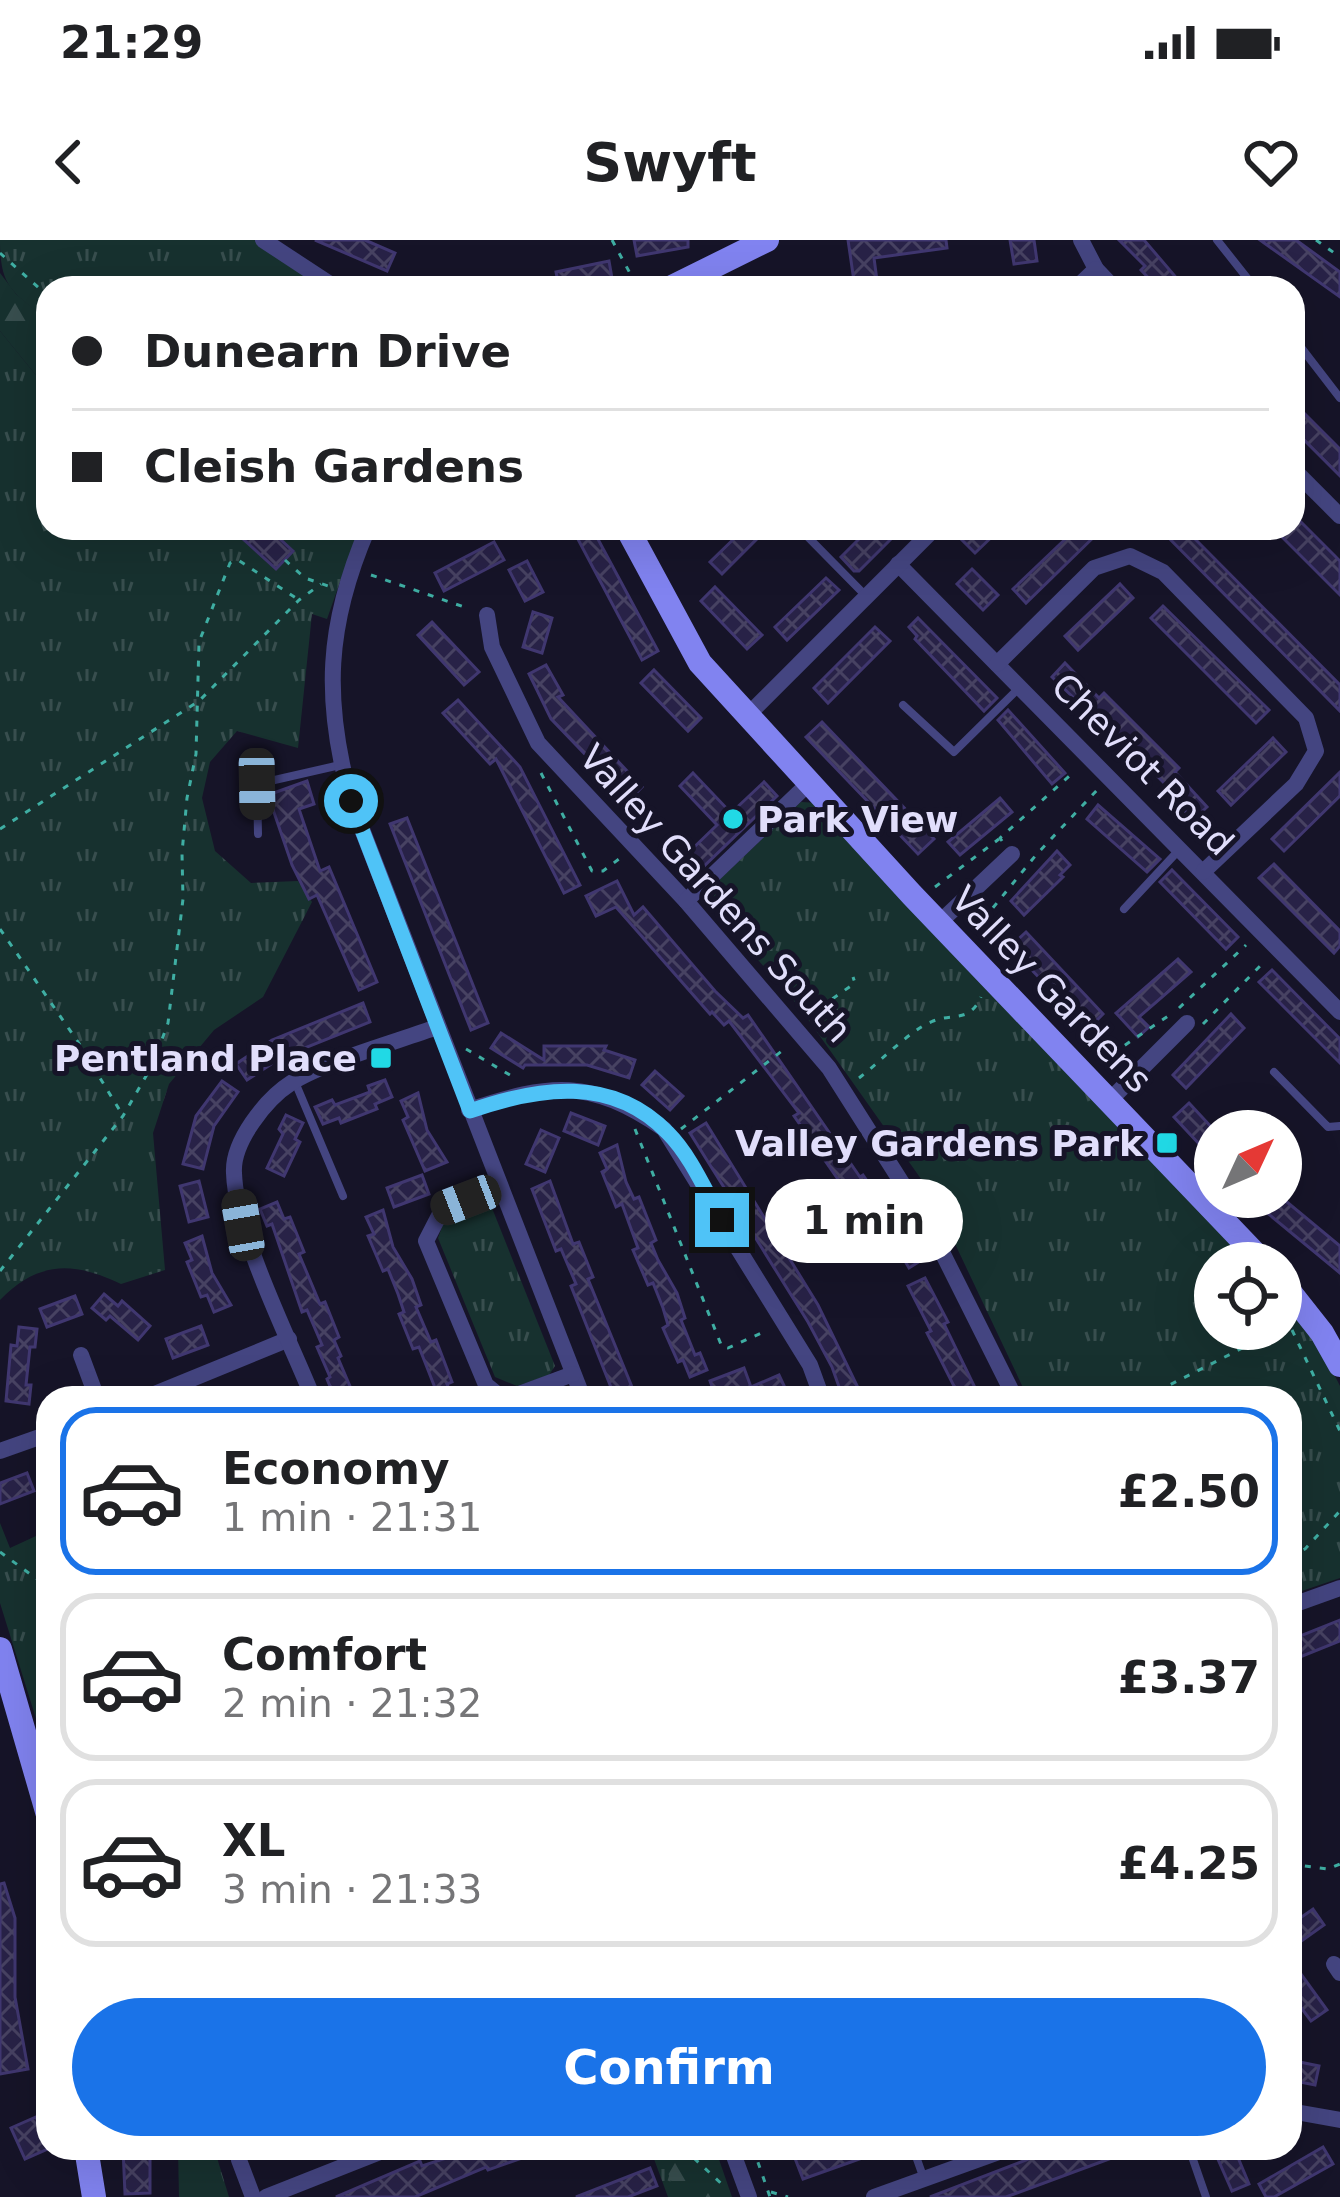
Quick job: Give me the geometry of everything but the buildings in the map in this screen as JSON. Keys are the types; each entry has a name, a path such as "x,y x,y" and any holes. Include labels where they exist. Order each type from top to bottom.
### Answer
{"street":[{"path":"263,240 318,276"},
{"path":"694,276 767,240"},
{"path":"1081,240 1103,276"},
{"path":"1089,276 1096,269"},
{"path":"1305,481 1340,516"},
{"path":"364,540 337,625 331,705 341,765 438,1030 578,1386"},
{"name":"Valley Gardens","path":"640,540 679,629 700,663 912,895 1244,1242"},
{"path":"747,716 923,540"},
{"path":"998,664 1094,568 1130,556 1163,572 1306,718 1316,752 1296,784 1203,872"},
{"name":"Cheviot Road","path":"898,564 1340,1012"},
{"name":"Valley Gardens South","path":"487,615 492,646 538,743 799,1030 844,1091 928,1223 1010,1386"},
{"path":"686,902 809,783"},
{"path":"939,923 1012,854"},
{"path":"1110,1100 1187,1023"},
{"path":"308,1386 243,1225 233,1169 244,1139 273,1096 295,1081 438,1030"},
{"path":"470,1111 537,1091 579,1089 626,1105 672,1137 817,1386"},
{"path":"487,1386 426,1241 442,1210 500,1187"},
{"path":"1302,1300 1331,1326 1340,1365"},
{"path":"175,1386 289,1340"},
{"path":"81,1354 93,1386"},
{"path":"539,1386 573,1374"},
{"path":"0,1451 36,1438"},
{"path":"1302,1602 1340,1588"},
{"path":"0,1649 36,1774"},
{"path":"1302,2113 1340,2120"},
{"path":"88,2160 94,2197"},
{"path":"239,2160 254,2197"},
{"path":"266,2197 360,2160"},
{"path":"735,2160 749,2197"},
{"path":"874,2197 978,2160"}],"lane":[{"path":"1217,240 1246,276"},
{"path":"1305,353 1340,398"},
{"path":"811,540 866,596"},
{"path":"903,705 954,752 1020,687"},
{"path":"258,834 257,784 341,765"},
{"path":"1124,909 1180,849"},
{"path":"1274,1072 1328,1127 1340,1126"},
{"path":"295,1081 343,1196"},
{"path":"918,2160 925,2180"},
{"path":"1193,2160 1206,2197"}],"path":[{"path":"612,240 632,276"},
{"path":"1316,240 1340,257"},
{"path":"0,253 36,285"},
{"path":"0,1271 122,1116 153,1064 167,1023 196,754 199,642 230,562 238,560 299,600"},
{"path":"285,560 305,578 345,591"},
{"path":"352,569 487,615"},
{"path":"0,829 199,701 299,600 321,584"},
{"path":"538,743 534,759 592,871 603,871 636,848"},
{"path":"912,895 934,888 1000,838 1089,757"},
{"path":"962,946 1036,855 1110,778"},
{"path":"1000,838 1012,854"},
{"path":"0,929 122,1116"},
{"path":"1083,1072 1196,995 1260,931"},
{"path":"1187,1023 1199,1028 1278,949"},
{"path":"692,1120 856,983 853,977"},
{"path":"844,1091 932,1021 963,1018 990,987 999,996 1004,992"},
{"path":"438,1030 537,1091"},
{"path":"626,1105 722,1347 784,1322"},
{"path":"1168,1386 1239,1350"},
{"path":"1301,1350 1340,1431"},
{"path":"1302,1550 1340,1511"},
{"path":"0,1552 36,1578"},
{"path":"1302,1866 1328,1869 1340,1864"},
{"path":"696,2160 730,2188 734,2197"},
{"path":"757,2160 770,2195 788,2197"}],"green space":[{"path":"0,240 257,240 312,276 36,276 36,311 11,288"},
{"path":"0,273 36,311 36,375 0,331"},
{"path":"0,331 36,375 36,540 355,540 327,619 312,614 298,748 237,731 210,762 202,798 215,851 251,883 298,881 312,902 263,997 214,1030 169,1084 153,1133 165,1270 121,1284 87,1271 57,1269 28,1278 0,1300"},
{"path":"801,802 819,803 1194,1201 1194,1218 1210,1218 1232,1242 1194,1242 1194,1350 1302,1350 1302,1316 1307,1321 1340,1386 1340,1578 1302,1591 1302,1386 1022,1386 931,1193 800,1008 712,907 716,883"},
{"path":"485,1204 492,1208 555,1366 549,1375 517,1386 495,1377 438,1238 445,1219"},
{"path":"0,1523 10,1548 36,1536 36,1718 0,1603"},
{"path":"178,2160 218,2160 229,2197 179,2197"},
{"path":"654,2160 719,2160 732,2197 668,2197"},
{"path":"677,2160 694,2167 718,2197 678,2197 663,2161"}],"place":[{"name":"Park View","path":"733,819"},
{"name":"Pentland Place","path":"381,1058"},
{"name":"Valley Gardens Park","path":"1167,1143"}],"route":[{"path":"351,801 470,1111 524,1092 579,1089 634,1108 672,1137 722,1220"}]}
